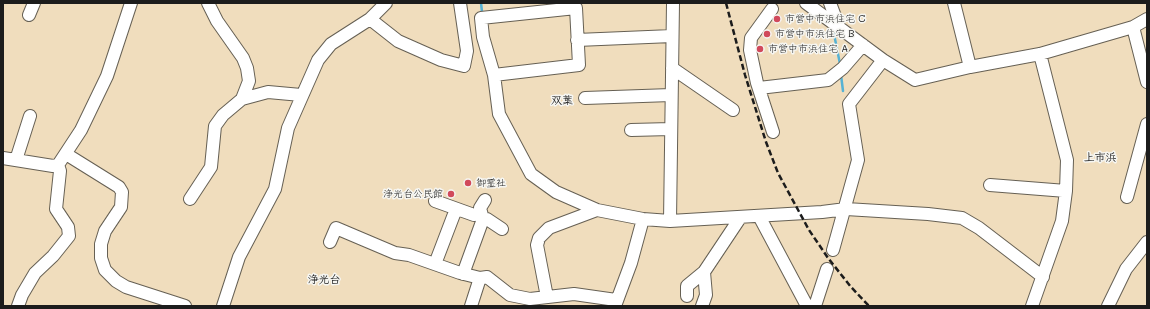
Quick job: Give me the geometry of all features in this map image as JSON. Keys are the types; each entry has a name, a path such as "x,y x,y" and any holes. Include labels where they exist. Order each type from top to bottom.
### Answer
{"street":[{"path":"29,15 34,3"},
{"path":"3,158 53,166 58,165 81,130 107,76 131,3"},
{"path":"208,3 217,21 240,53 247,68 249,81 242,100"},
{"path":"223,306 240,257 275,189 288,128 301,95 315,66 325,50 343,35 370,19 386,3"},
{"path":"370,19 398,41 441,60 464,66 467,50 460,3"},
{"path":"670,221 673,3"},
{"path":"806,3 883,60 915,80 970,67 1040,54 1133,27 1147,19"},
{"path":"830,3 839,27"},
{"path":"954,3 970,67"},
{"path":"494,75 579,65 576,8 481,18 483,37 494,75 499,114 531,174 556,192 597,210 643,219 670,221 740,218 846,209 928,214 962,218 979,228 1043,277"},
{"path":"772,9 751,38 750,50 759,88 773,132"},
{"path":"1133,27 1147,82"},
{"path":"577,40 672,36"},
{"path":"759,88 828,80 843,68 863,45"},
{"path":"1032,306 1062,221 1066,191 1067,160 1040,54"},
{"path":"834,250 858,160 849,104 883,60"},
{"path":"672,68 733,110"},
{"path":"190,199 211,167 215,126 223,115 242,100 268,92 301,95"},
{"path":"585,98 671,94"},
{"path":"16,160 30,116"},
{"path":"1127,197 1147,124"},
{"path":"631,130 671,129"},
{"path":"66,154 119,187 122,192 121,207 105,231 101,244 101,258 105,270 116,281 126,286 185,306"},
{"path":"18,306 22,295 35,273 53,256 68,236 68,226 56,209 60,171 58,165"},
{"path":"990,185 1066,191"},
{"path":"463,274 480,208 484,200"},
{"path":"435,201 487,219 502,229"},
{"path":"435,264 456,209"},
{"path":"547,297 537,245 539,238 548,228 597,210"},
{"path":"759,216 807,306"},
{"path":"687,296 687,286 704,272 740,218"},
{"path":"330,242 336,228 395,253 435,264 463,274 480,278 486,277 510,295 530,299 574,294 616,303 631,263 643,219"},
{"path":"1108,306 1126,269 1147,242"},
{"path":"815,306 827,269"},
{"path":"702,306 706,295 704,272"},
{"path":"471,306 480,278"}],"waterway":[{"path":"481,3 482,12"},
{"path":"833,29 840,64"},
{"path":"841,75 843,91"}],"railway":[{"path":"726,3 745,75 766,142 778,173 809,230 828,258 851,287 869,306"}],"place":[{"name":"市営中市浜住宅 C","path":"777,19"},
{"name":"市営中市浜住宅 B","path":"767,34"},
{"name":"市営中市浜住宅 A","path":"760,49"},
{"name":"御霊社","path":"468,183"},
{"name":"浄光台公民館","path":"451,194"}],"district":[{"name":"双葉","path":"562,101"},
{"name":"上市浜","path":"1100,158"},
{"name":"浄光台","path":"324,280"}]}
